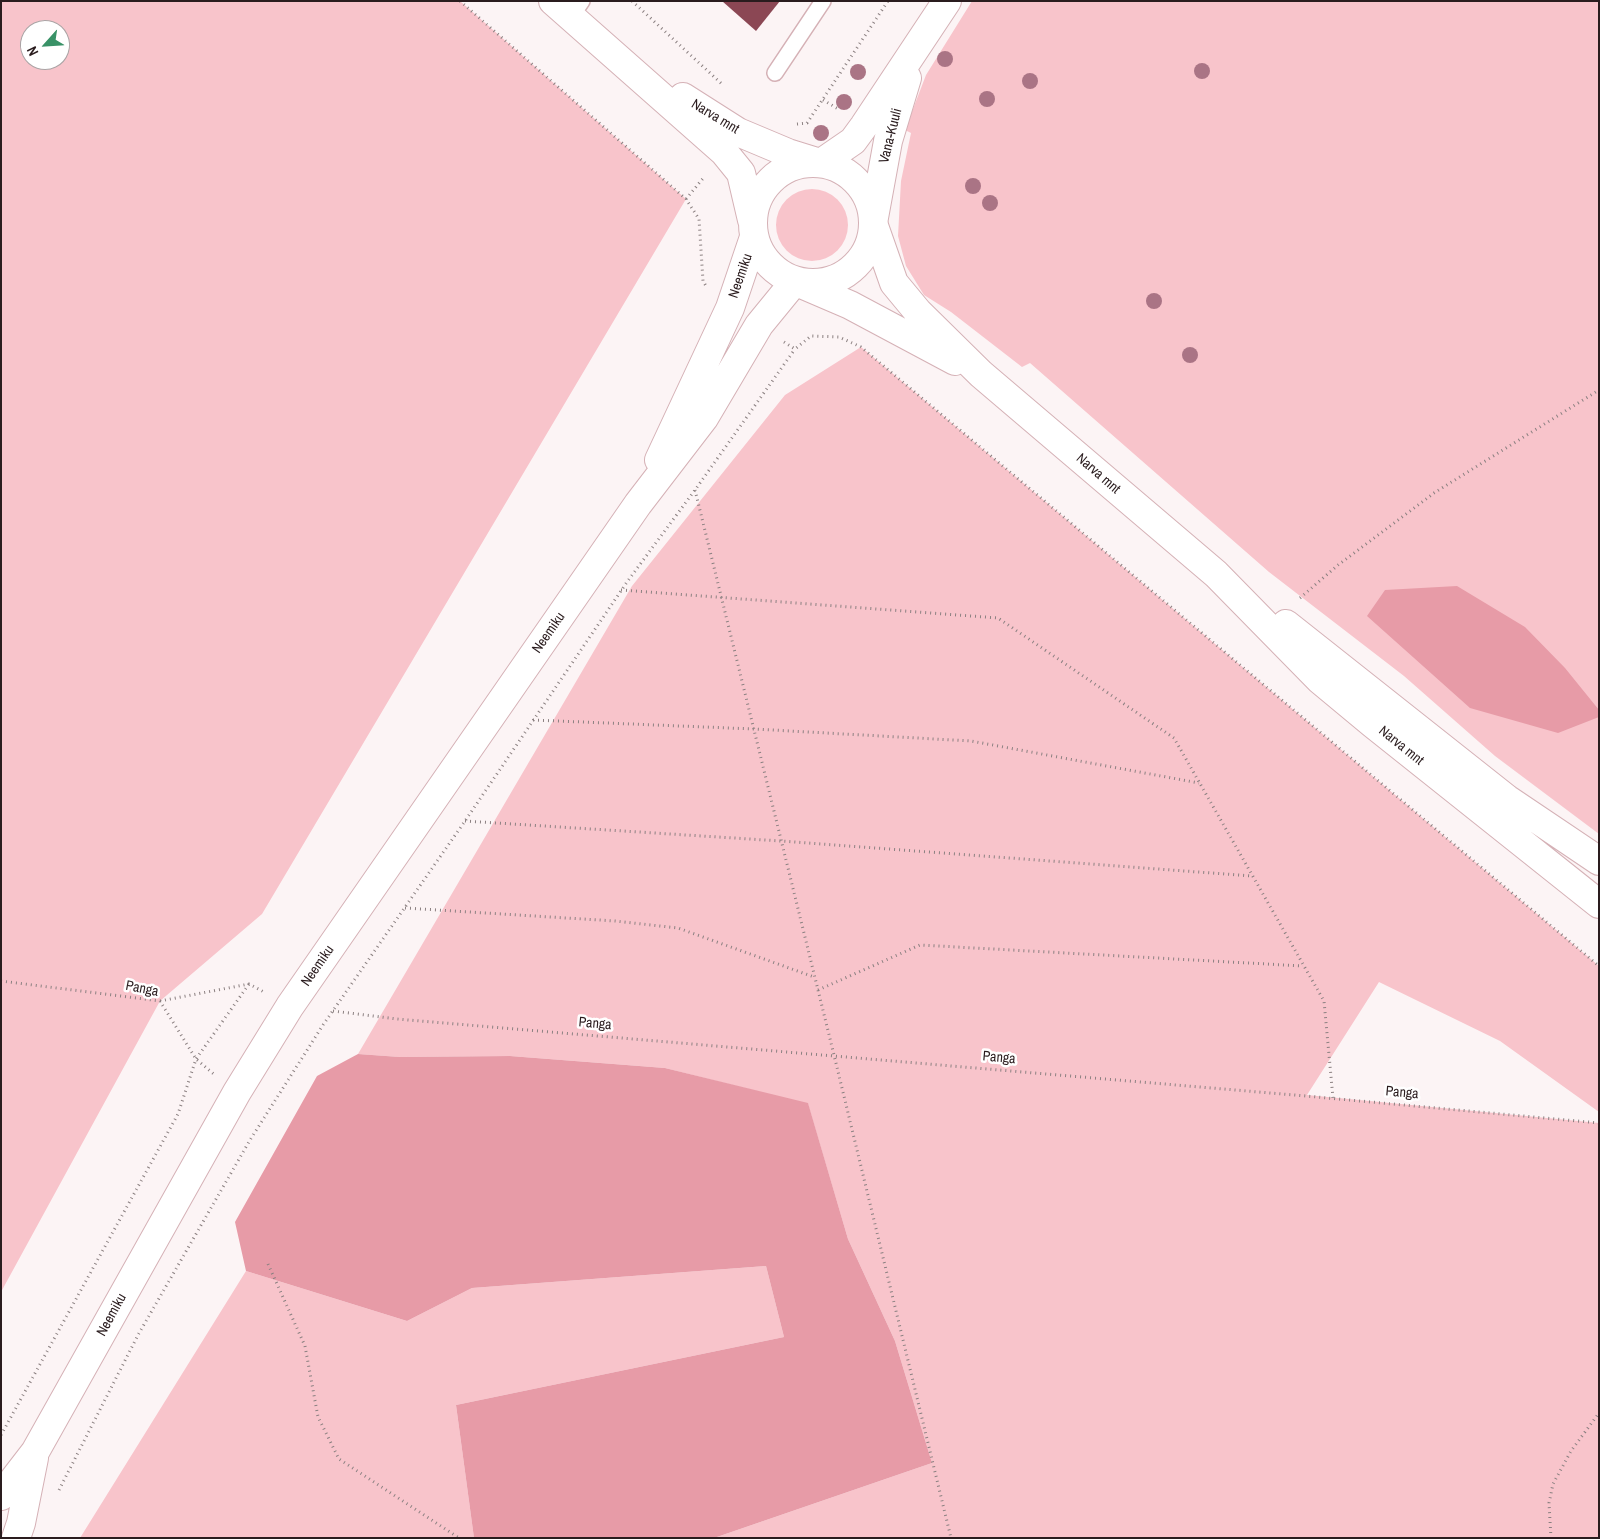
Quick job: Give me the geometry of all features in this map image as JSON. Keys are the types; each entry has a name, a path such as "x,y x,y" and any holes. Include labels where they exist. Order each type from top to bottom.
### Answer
{"main road":[{"name":"Vana-Kuuli","path":"821,163 853,141 947,1"},
{"name":"Narva mnt","path":"569,6 616,55 724,152 741,172 753,229"},
{"name":"Vana-Kuuli","path":"873,223 888,141 915,50"},
{"name":"Narva mnt","path":"616,55 738,132 788,153 821,163"},
{"path":"821,163 840,170 856,182 867,197 873,223 872,237 864,255 851,270 834,280 815,283 795,281 778,272 768,262 760,249 753,229 757,201 767,184 782,171 801,164 821,163"},
{"name":"Narva mnt","path":"873,223 894,283 918,312 981,374 1216,574 1277,618 1507,799 1599,861"},
{"name":"Neemiku","path":"638,504 730,308 753,229"},
{"name":"Narva mnt","path":"795,281 850,305 981,374"},
{"name":"Neemiku","path":"1,1496 36,1452 237,1092 295,998 638,504 704,418 759,325 795,281"},
{"name":"Narva mnt","path":"1216,574 1320,680 1599,904"},
{"name":"Neemiku","path":"16,1538 36,1452"}],"lane":[{"path":"775,73 823,1"}],"path":[{"path":"460,1 686,199 699,220 703,281 712,301 730,308"},
{"path":"632,1 725,86"},
{"path":"792,124 808,123 888,1"},
{"path":"686,199 724,152"},
{"path":"759,325 796,349"},
{"path":"57,1495 138,1335 250,1140 333,1011 621,590 796,349 811,336 839,337 861,347 1599,966"},
{"path":"1277,618 1338,565 1434,492 1599,390"},
{"path":"695,490 951,1538"},
{"path":"621,590 998,618 1174,738 1324,1002 1333,1098"},
{"path":"533,720 754,729 971,741 1200,783"},
{"path":"464,821 781,841 1253,876"},
{"path":"405,908 615,921 678,928 815,978"},
{"path":"818,990 920,945 1304,966"},
{"name":"Panga","path":"1,981 160,1001 196,1060 237,1092"},
{"path":"1,1436 178,1114 196,1060 248,984 160,1001"},
{"name":"Panga","path":"333,1011 397,1019 1333,1098 1599,1123"},
{"path":"268,1264 305,1346 318,1417 339,1459 459,1538"},
{"path":"1551,1538 1549,1503 1553,1484 1571,1450 1599,1413"}],"shaded area":[{"path":"1,1 460,1 686,199 262,914 160,1001 1,1292"},
{"path":"972,1 1599,1 1599,834 1495,756 1404,676 1269,572 1030,363 1022,367 951,312 924,295 906,266 898,236 901,181 911,133 905,130 926,75"},
{"path":"812,189 832,195 842,205 848,225 842,245 832,255 812,261 792,255 782,245 776,225 782,205 792,195"},
{"path":"861,347 1599,966 1599,1112 1500,1041 1379,982 1307,1095 1599,1123 1599,1538 714,1538 932,1463 895,1341 848,1239 808,1104 665,1068 510,1056 400,1057 358,1054 632,586 785,395"},
{"path":"1457,586 1525,627 1565,668 1599,710 1599,717 1558,733 1470,708 1367,616 1385,590"},
{"path":"358,1054 400,1057 510,1056 665,1068 808,1103 848,1239 895,1341 932,1463 714,1538 474,1538 456,1405 784,1337 766,1266 472,1288 407,1321 246,1271 235,1222 317,1076"},
{"path":"766,1266 784,1337 456,1405 474,1538 80,1538 246,1271 407,1321 472,1288"}],"building":[{"path":"722,1 780,1 756,31"}]}
